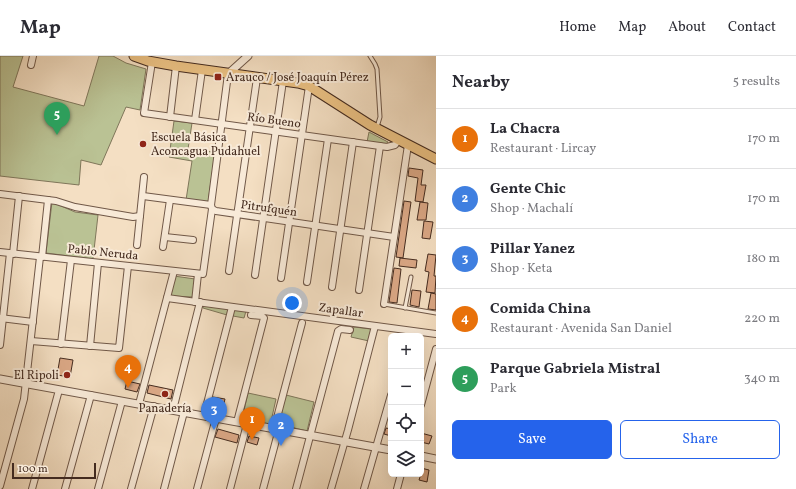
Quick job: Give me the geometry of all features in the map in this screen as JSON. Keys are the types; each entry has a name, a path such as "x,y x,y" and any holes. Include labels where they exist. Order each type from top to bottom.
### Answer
{"main road":[{"path":"134,56 152,62 309,86 377,129 436,159"}],"street":[{"path":"31,65 33,56"},
{"path":"173,410 197,302 228,74 248,56"},
{"name":"Río Bueno","path":"152,62 144,113 380,146 392,146 399,140"},
{"path":"170,117 176,66"},
{"path":"195,120 202,70"},
{"path":"229,271 257,78"},
{"path":"255,275 283,81"},
{"path":"281,278 309,86"},
{"path":"307,282 328,139"},
{"path":"332,287 353,142"},
{"path":"384,304 408,145"},
{"path":"359,290 380,146"},
{"path":"137,246 144,177"},
{"path":"0,194 56,201 75,207 128,216 140,216"},
{"path":"0,345 1,319 12,254 19,196"},
{"name":"Pitrufquén","path":"143,196 211,207 216,211 394,237"},
{"path":"0,486 24,399 48,200"},
{"path":"163,247 170,200"},
{"path":"165,237 193,240"},
{"name":"Pablo Neruda","path":"0,252 201,274"},
{"path":"61,344 71,260"},
{"path":"90,346 98,263"},
{"path":"31,342 119,348 128,266"},
{"path":"139,404 174,271"},
{"name":"Zapallar","path":"167,298 375,326 407,333"},
{"path":"204,416 232,307"},
{"path":"237,422 264,318 262,316 251,315"},
{"path":"1,319 33,322"},
{"path":"263,489 302,323"},
{"path":"331,489 345,442 375,326"},
{"path":"296,489 339,330 350,330"},
{"name":"Zapallar","path":"424,334 436,334"},
{"path":"424,394 436,349"},
{"path":"0,379 388,450"},
{"path":"32,489 59,390"},
{"path":"65,489 91,395"},
{"path":"98,489 122,401"},
{"path":"364,489 388,405"},
{"path":"131,489 154,406"},
{"path":"164,489 184,412"},
{"path":"197,489 216,418"},
{"path":"230,489 247,424"},
{"path":"424,456 436,458"},
{"path":"397,489 400,477"}],"lane":[{"path":"370,56 376,64 377,69 380,117 377,129"},
{"path":"405,308 411,277"},
{"path":"384,304 436,313"}],"green space":[{"path":"0,56 23,56 13,87 84,106 99,56 113,56 126,63 146,69 140,110 126,107 101,165 81,160 79,185 0,176"},
{"path":"174,121 192,123 188,149 215,152 208,203 186,200 192,161 169,157"},
{"path":"369,132 388,142 387,144 367,142"},
{"path":"52,202 75,212 98,215 93,259 46,253"},
{"path":"174,276 195,279 193,297 171,296"},
{"path":"203,305 228,309 227,315 203,308"},
{"path":"234,309 246,311 244,318 233,316"},
{"path":"354,327 371,329 369,341 351,337"},
{"path":"248,393 276,399 270,426 242,419"},
{"path":"286,395 314,402 307,431 278,424"}],"building":[{"path":"409,168 423,170 421,185 426,185 423,202 415,201 418,178 408,176"},
{"path":"404,201 411,202 403,258 396,257"},
{"path":"420,202 428,203 426,220 417,220"},
{"path":"424,221 433,222 430,239 422,238"},
{"path":"428,254 436,255 434,276 436,276 435,293 426,292 429,272 425,271"},
{"path":"400,258 417,260 416,268 399,266"},
{"path":"394,268 401,269 397,303 389,302"},
{"path":"412,290 421,291 419,307 410,305"},
{"path":"431,293 436,294 436,310 428,309"},
{"path":"60,358 73,360 70,377 57,375"},
{"path":"127,381 140,384 137,392 125,389"},
{"path":"149,385 173,390 171,399 147,393"},
{"path":"213,397 225,399 223,407 213,405"},
{"path":"386,428 388,428 388,435 384,434"},
{"path":"218,429 239,435 237,443 215,437"},
{"path":"424,434 432,436 429,444 424,443"},
{"path":"249,436 259,438 257,445 247,442"},
{"path":"424,469 429,470 427,482 419,480 420,477 424,477"}],"place":[{"name":"Arauco / José Joaquín Pérez","path":"218,77"},
{"name":"Parque Gabriela Mistral","path":"57,135"},
{"name":"Escuela Básica Aconcagua Pudahuel","path":"143,144"},
{"name":"El Ripoli","path":"67,375"},
{"name":"Comida China","path":"128,388"},
{"name":"Panadería","path":"165,394"},
{"name":"Pillar Yanez","path":"214,430"},
{"name":"La Chacra","path":"252,440"},
{"name":"Gente Chic","path":"281,446"}]}
